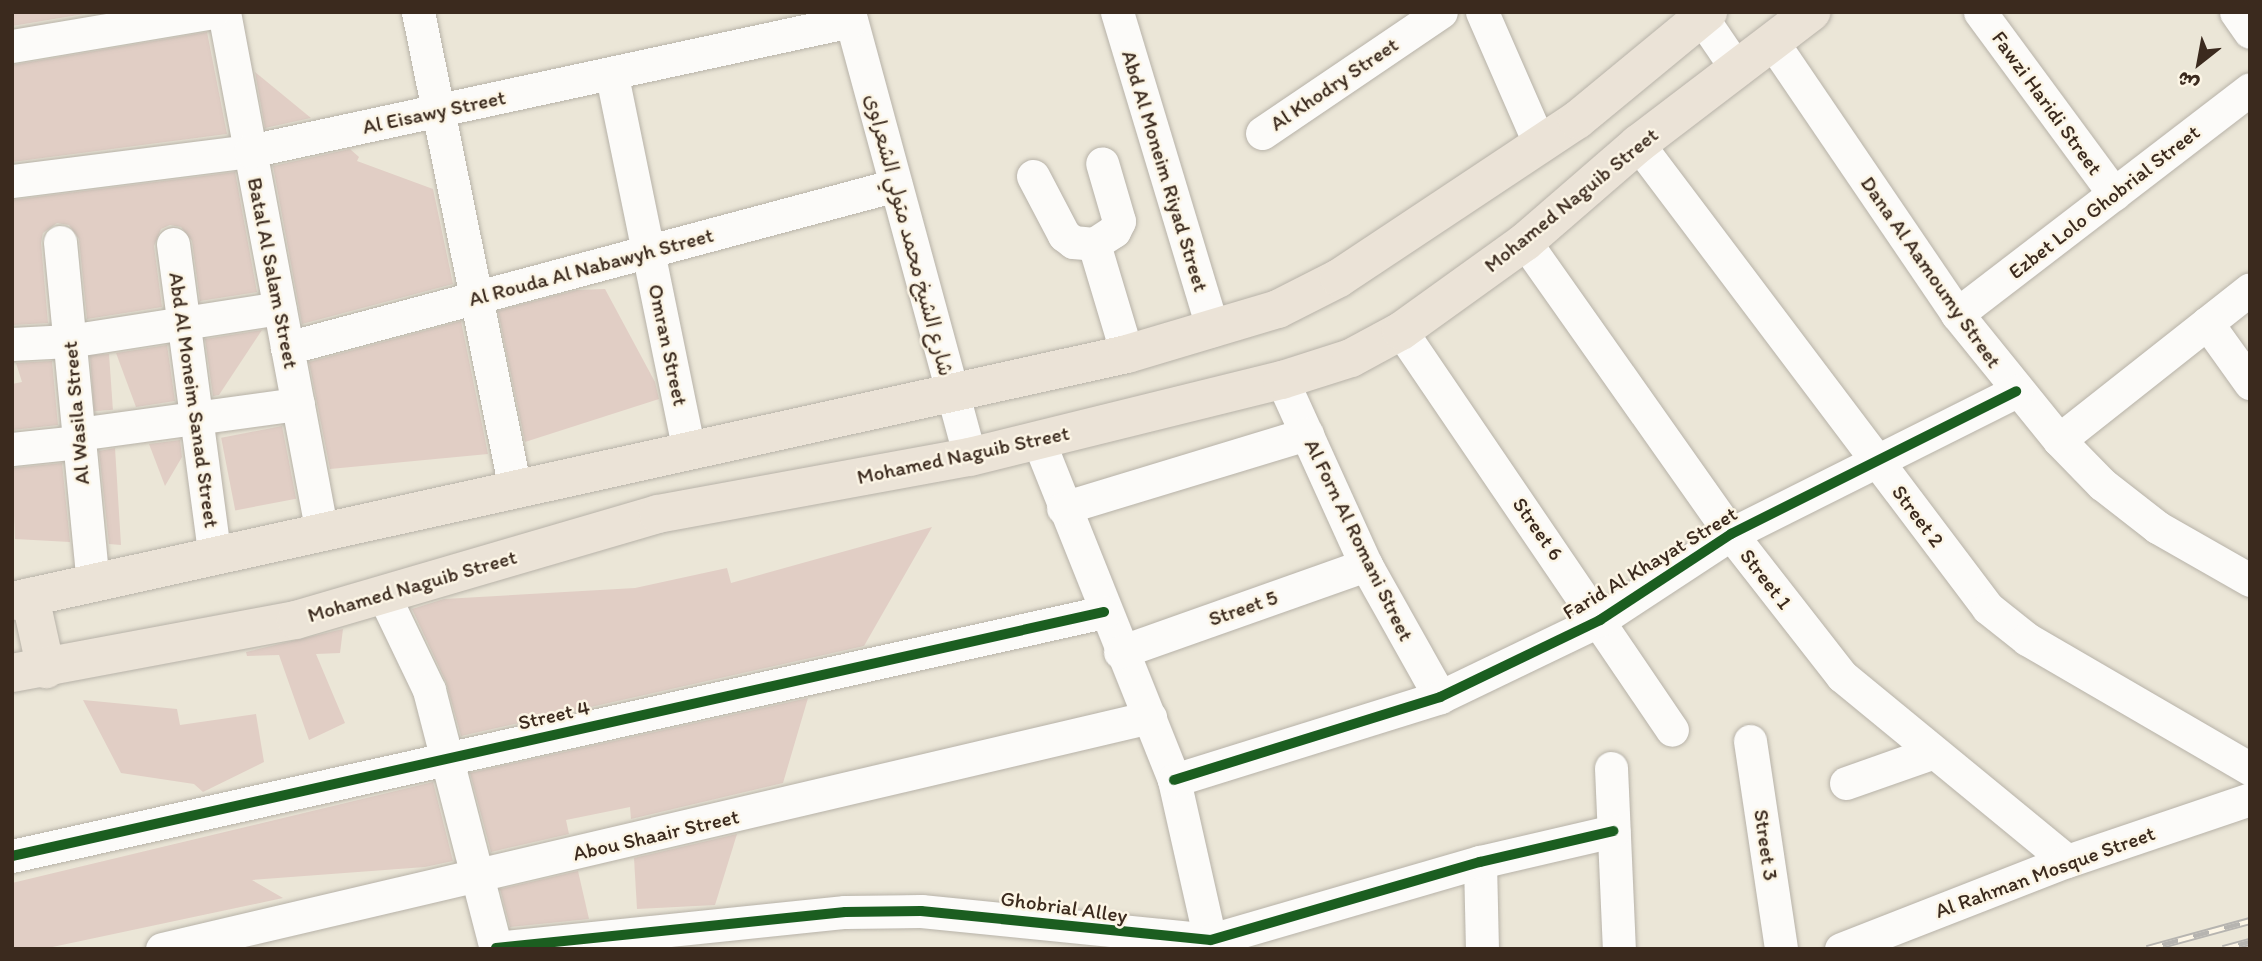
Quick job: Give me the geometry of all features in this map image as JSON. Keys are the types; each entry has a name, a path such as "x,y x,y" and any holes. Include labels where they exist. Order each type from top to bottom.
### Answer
{"main road":[{"name":"Mohamed Naguib Street","path":"29,671 272,625 384,596 658,514 1039,442 1282,380 1352,358 1401,331 1525,242 1639,144 1771,40 1811,12"},
{"path":"29,671 21,599 1127,354 1278,309 1339,278 1540,145 1703,14"}],"street":[{"path":"12,46 212,12"},
{"name":"Batal Al Salam Street","path":"224,12 322,533"},
{"path":"418,12 515,490"},
{"name":"Abd Al Moneim Riyad Street","path":"1117,12 1213,330"},
{"name":"Al Khodry Street","path":"1262,133 1441,12"},
{"path":"1482,12 1540,145"},
{"name":"Fawzi Haridi Street","path":"1980,12 2114,194"},
{"path":"2236,12 2250,32"},
{"path":"1703,14 1736,68"},
{"name":"Al Eisawy Street","path":"12,181 250,151 612,76 850,17"},
{"name":"شارع الشيخ محمد متولي الشعراوى","path":"850,17 970,457"},
{"name":"Dana Al Aamoumy Street","path":"1771,40 1957,314 2016,391 2059,440 2102,484 2157,527 2250,580"},
{"name":"Omran Street","path":"612,76 689,450"},
{"name":"Ezbet Lolo Ghobrial Street","path":"1957,314 2250,89"},
{"name":"Street 2","path":"1639,144 1988,608 2027,639 2250,769"},
{"path":"1034,176 1064,235 1073,242 1094,244 1114,232 1119,220 1102,163"},
{"name":"Al Rouda Al Nabawyh Street","path":"287,348 896,185"},
{"name":"Street 1","path":"1525,242 1731,534 1842,676 1931,753 2067,861"},
{"name":"Al Wasila Street","path":"60,243 93,584"},
{"name":"Abd Al Moneim Sanad Street","path":"173,244 215,557"},
{"path":"1094,244 1127,354"},
{"path":"2059,440 2250,289"},
{"path":"12,344 69,341 279,308"},
{"path":"2207,323 2250,383"},
{"name":"Street 6","path":"1401,331 1601,620 1672,730"},
{"name":"Al Forn Al Romani Street","path":"1282,380 1366,565 1440,697"},
{"name":"Farid Al Khayat Street","path":"1174,780 1440,697 1601,620 1731,534 2016,391"},
{"path":"12,449 298,404"},
{"path":"1063,508 1307,434"},
{"path":"1039,442 1104,612 1174,780 1211,944"},
{"name":"Street 5","path":"1120,652 1366,565"},
{"path":"384,596 420,665 496,948"},
{"name":"Street 4","path":"12,856 1104,612"},
{"name":"Abou Shaair Street","path":"162,949 200,944 1150,717"},
{"name":"Street 3","path":"1751,741 1781,949"},
{"path":"1846,783 1931,753"},
{"path":"1611,768 1619,949"},
{"name":"Al Rahman Mosque Street","path":"1841,949 2067,861 2250,799"},
{"name":"Ghobrial Alley","path":"496,948 845,912 908,911 1211,944 1480,862 1614,831"},
{"path":"1480,862 1482,949"}],"building":[{"path":"12,12 96,12 12,26"},
{"path":"207,32 227,134 12,162 12,65"},
{"path":"255,72 311,118 265,128"},
{"path":"350,149 359,157 357,161 433,189 453,284 302,324 273,166"},
{"path":"235,172 257,292 200,301 192,241 181,227 170,225 161,229 154,246 162,307 87,319 79,239 69,225 57,223 43,233 41,243 48,323 12,325 12,200"},
{"path":"605,289 655,382 659,399 525,442 498,311 577,290"},
{"path":"461,321 488,454 330,469 309,362"},
{"path":"262,330 219,395 213,396 205,339"},
{"path":"167,345 175,401 136,407 116,353"},
{"path":"109,354 113,410 94,411 90,355"},
{"path":"52,361 58,425 12,430 12,384 22,382 16,363"},
{"path":"282,426 296,499 235,510 221,438"},
{"path":"180,440 182,457 165,486 149,444"},
{"path":"115,448 121,545 109,544 99,451"},
{"path":"62,463 70,542 15,539 12,468"},
{"path":"932,527 864,646 461,736 446,682 412,609 444,599 635,588 727,568 731,583"},
{"path":"343,629 340,653 316,654 345,723 309,740 279,655 247,656 246,652"},
{"path":"808,698 783,783 631,819 630,807 566,820 569,834 491,852 470,773"},
{"path":"83,700 177,709 180,725 256,714 264,762 203,792 194,784 121,773"},
{"path":"433,782 453,861 425,867 252,880 283,898 43,949 12,949 12,883"},
{"path":"737,834 715,905 637,909 634,858"},
{"path":"578,871 589,919 510,927 500,889"}],"railway":[{"path":"2147,949 2250,921"},
{"path":"2223,949 2250,942"}],"cycle path":[{"path":"1174,780 1440,697 1600,620 1731,534 2016,391"},
{"path":"12,856 1104,612"},
{"path":"496,948 845,912 921,911 1211,940 1480,862 1613,831"}]}
